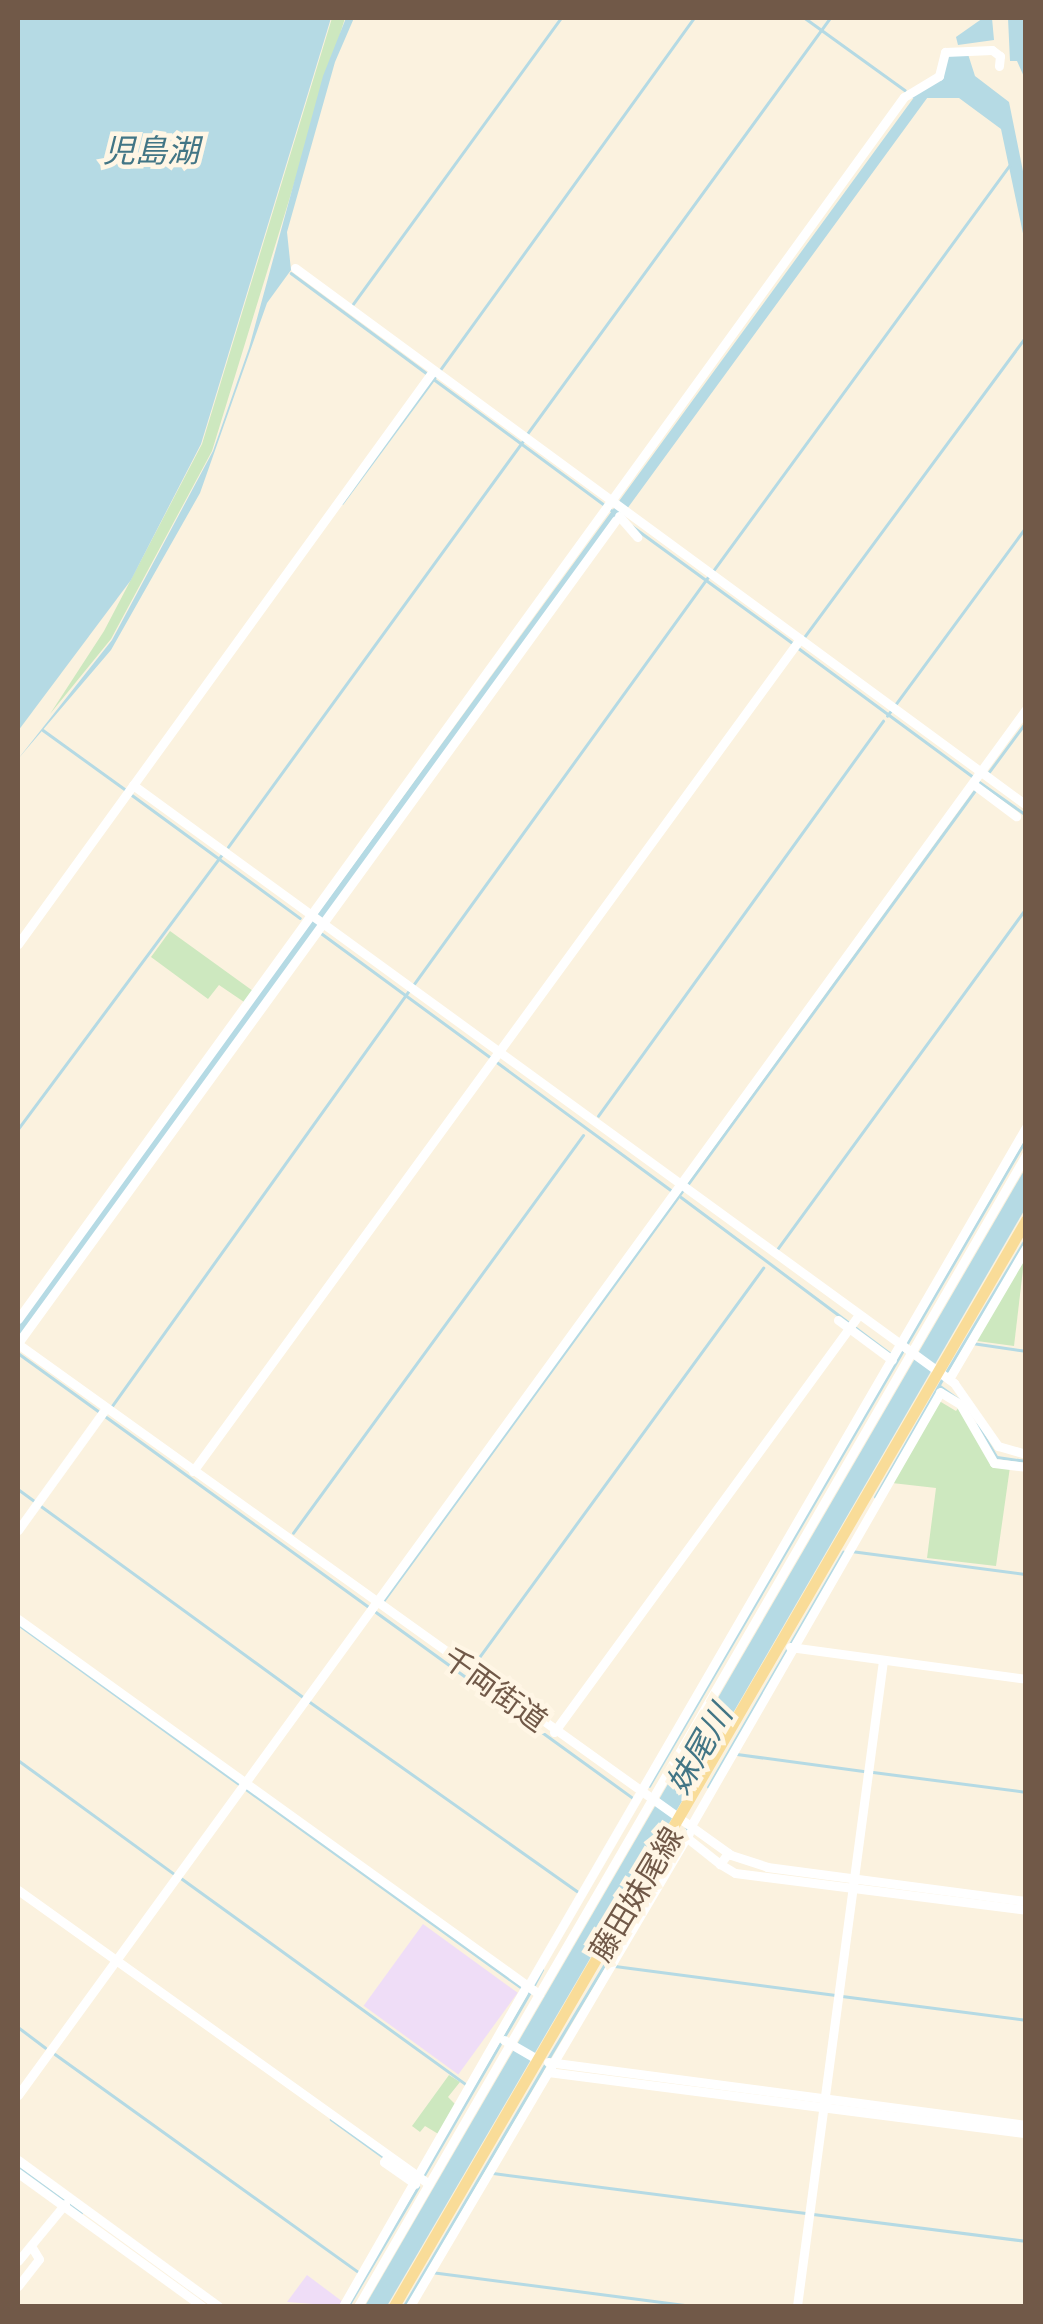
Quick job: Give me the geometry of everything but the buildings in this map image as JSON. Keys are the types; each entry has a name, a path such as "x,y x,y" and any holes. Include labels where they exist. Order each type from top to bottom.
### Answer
{"main road":[{"name":"藤田妹尾線","path":"394,2306 685,1828 1026,1220"}],"street":[{"path":"18,1344 908,93 939,76 942,54 954,50 966,48 973,54 996,51 1000,66"},
{"path":"294,268 525,438 615,510 711,573 797,643 893,707 1016,816"},
{"path":"18,944 433,374"},
{"path":"615,510 637,536"},
{"path":"18,1319 317,924 615,510"},
{"path":"193,1471 797,643"},
{"path":"18,2094 683,1188 1026,710"},
{"path":"979,780 1026,806"},
{"path":"132,788 683,1188 892,1360"},
{"path":"714,1678 892,1360 904,1352 1026,1127"},
{"path":"344,2306 505,2040 529,1989 904,1352 1026,1156"},
{"path":"942,1375 971,1342 1026,1248"},
{"path":"838,1320 942,1375 998,1446 1026,1454"},
{"path":"554,1732 853,1325"},
{"name":"千両街道","path":"18,1344 103,1413 193,1471 373,1607 645,1797 723,1860"},
{"path":"1026,1466 994,1462 969,1410 940,1392 850,1550 788,1646 1026,1679"},
{"path":"18,1530 103,1413"},
{"path":"18,1619 529,1989"},
{"path":"797,2306 883,1661"},
{"path":"685,1828 734,1873 1026,1902"},
{"path":"852,1884 1026,1910"},
{"path":"18,1890 420,2181"},
{"path":"505,2040 545,2063 1026,2134"},
{"path":"358,2306 470,2086 505,2040"},
{"path":"410,2306 545,2063"},
{"path":"822,2103 1026,2125"},
{"path":"18,2160 41,2184 202,2306"},
{"path":"18,2173 41,2184"},
{"path":"18,2261 66,2202"},
{"path":"83,2215 218,2306"},
{"path":"18,2286 39,2259 32,2248"}],"shaded area":[{"path":"423,1924 518,1993 458,2074 364,2006"},
{"path":"307,2275 343,2302 340,2306 287,2302"}],"green space":[{"path":"332,18 345,18 212,451 111,639 50,714 104,631 202,444"},
{"path":"170,931 253,991 244,1002 219,985 208,999 151,957"},
{"path":"1025,1252 1014,1346 975,1340"},
{"path":"936,1399 956,1411 959,1407 992,1463 1010,1467 996,1566 927,1558 936,1488 892,1483"},
{"path":"449,2075 460,2082 448,2097 457,2106 440,2135 425,2126 420,2132 412,2126"}],"water":[{"name":"児島湖","path":"18,18 331,18 201,444 131,580 18,731"},
{"path":"346,18 354,18 335,62 287,232 291,270 267,303 200,493 111,650 18,759 112,640 213,451 249,348 323,76"},
{"path":"983,18 992,18 994,40 958,45 956,37"},
{"path":"1008,18 1025,18 1025,79 1017,61 1010,61"},
{"path":"967,51 975,76 1009,102 1025,181 1025,243 1001,129 959,98 911,98 942,78 944,56"},
{"name":"妹尾川","path":"1025,1169 1025,1209 678,1808 387,2306 365,2306"}],"waterway":[{"path":"353,304 561,18"},
{"path":"440,370 694,18"},
{"path":"805,18 905,90"},
{"path":"527,434 830,18"},
{"path":"18,1332 923,93"},
{"path":"713,571 1009,166"},
{"path":"291,273 429,375"},
{"path":"805,636 1026,336"},
{"path":"342,503 435,377"},
{"path":"435,380 618,515"},
{"path":"228,847 523,441"},
{"path":"632,526 791,642"},
{"path":"887,716 1026,527"},
{"path":"414,984 708,577"},
{"path":"797,647 972,776"},
{"path":"598,1116 883,721"},
{"path":"989,772 1026,722"},
{"path":"43,730 126,790"},
{"path":"978,781 1026,815"},
{"path":"688,1184 975,791"},
{"path":"132,795 300,918"},
{"path":"18,1129 223,853"},
{"path":"776,1251 1026,908"},
{"path":"321,933 671,1190"},
{"path":"112,1406 408,992"},
{"path":"293,1533 583,1136"},
{"path":"906,1345 1026,1139"},
{"path":"384,1600 683,1190"},
{"path":"681,1197 891,1354"},
{"path":"947,1371 1026,1238"},
{"path":"475,1663 763,1268"},
{"path":"972,1343 1026,1351"},
{"path":"649,1786 902,1352"},
{"path":"18,1353 98,1411"},
{"path":"875,1497 943,1378"},
{"path":"940,1386 961,1401"},
{"path":"105,1416 370,1608"},
{"path":"977,1424 997,1457 1026,1461"},
{"path":"18,1489 33,1500"},
{"path":"41,1506 304,1698"},
{"path":"851,1551 1026,1574"},
{"path":"708,1787 843,1552"},
{"path":"376,1612 633,1798"},
{"path":"18,1624 239,1784"},
{"path":"310,1702 577,1891"},
{"path":"737,1754 863,1771"},
{"path":"18,1760 173,1873"},
{"path":"873,1772 1026,1792"},
{"path":"246,1789 529,1993"},
{"path":"548,2059 688,1825"},
{"path":"181,1878 466,2084"},
{"path":"615,1966 835,1995"},
{"path":"534,1985 542,1970"},
{"path":"504,2037 530,1992"},
{"path":"842,1996 1026,2020"},
{"path":"18,2027 45,2047"},
{"path":"424,2175 500,2044"},
{"path":"55,2054 358,2272"},
{"path":"404,2306 544,2066"},
{"path":"331,2119 385,2158"},
{"path":"18,2167 81,2213"},
{"path":"493,2173 805,2213"},
{"path":"348,2306 418,2187"},
{"path":"813,2214 1026,2241"},
{"path":"431,2272 692,2306"}]}
